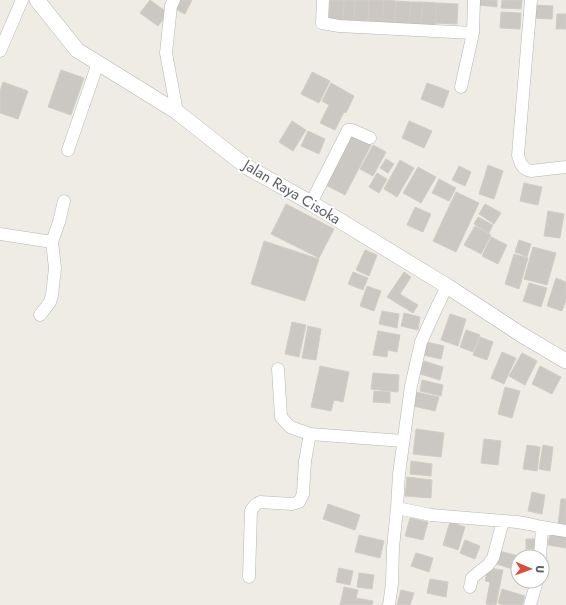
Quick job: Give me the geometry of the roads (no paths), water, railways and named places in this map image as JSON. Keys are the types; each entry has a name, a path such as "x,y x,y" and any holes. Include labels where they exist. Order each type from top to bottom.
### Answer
{"street":[{"path":"0,51 22,0"},
{"name":"Jalan Raya Cisoka","path":"37,0 77,50 177,112 247,167 311,202 447,286 522,336 566,361"},
{"path":"174,0 171,6 166,53 177,112"},
{"path":"323,0 322,23 339,26 473,33"},
{"path":"461,87 473,33 474,0"},
{"path":"531,0 518,155 522,166 526,170 531,171 566,166"},
{"path":"68,150 98,63"},
{"path":"311,202 348,130 352,130 370,138"},
{"path":"40,315 50,302 52,295 55,268 52,242 62,214 64,201"},
{"path":"0,234 52,242"},
{"path":"389,605 392,584 393,548 399,474 411,386 422,342 447,286"},
{"path":"278,369 281,417 290,427 310,434 403,441"},
{"path":"249,578 251,511 253,506 260,502 292,504 299,502 303,494 305,461 310,434"},
{"path":"397,508 431,515 529,524 566,531"},
{"path":"470,587 472,578 494,558 503,521"},
{"path":"541,549 542,527"},
{"path":"530,605 535,589"}]}
